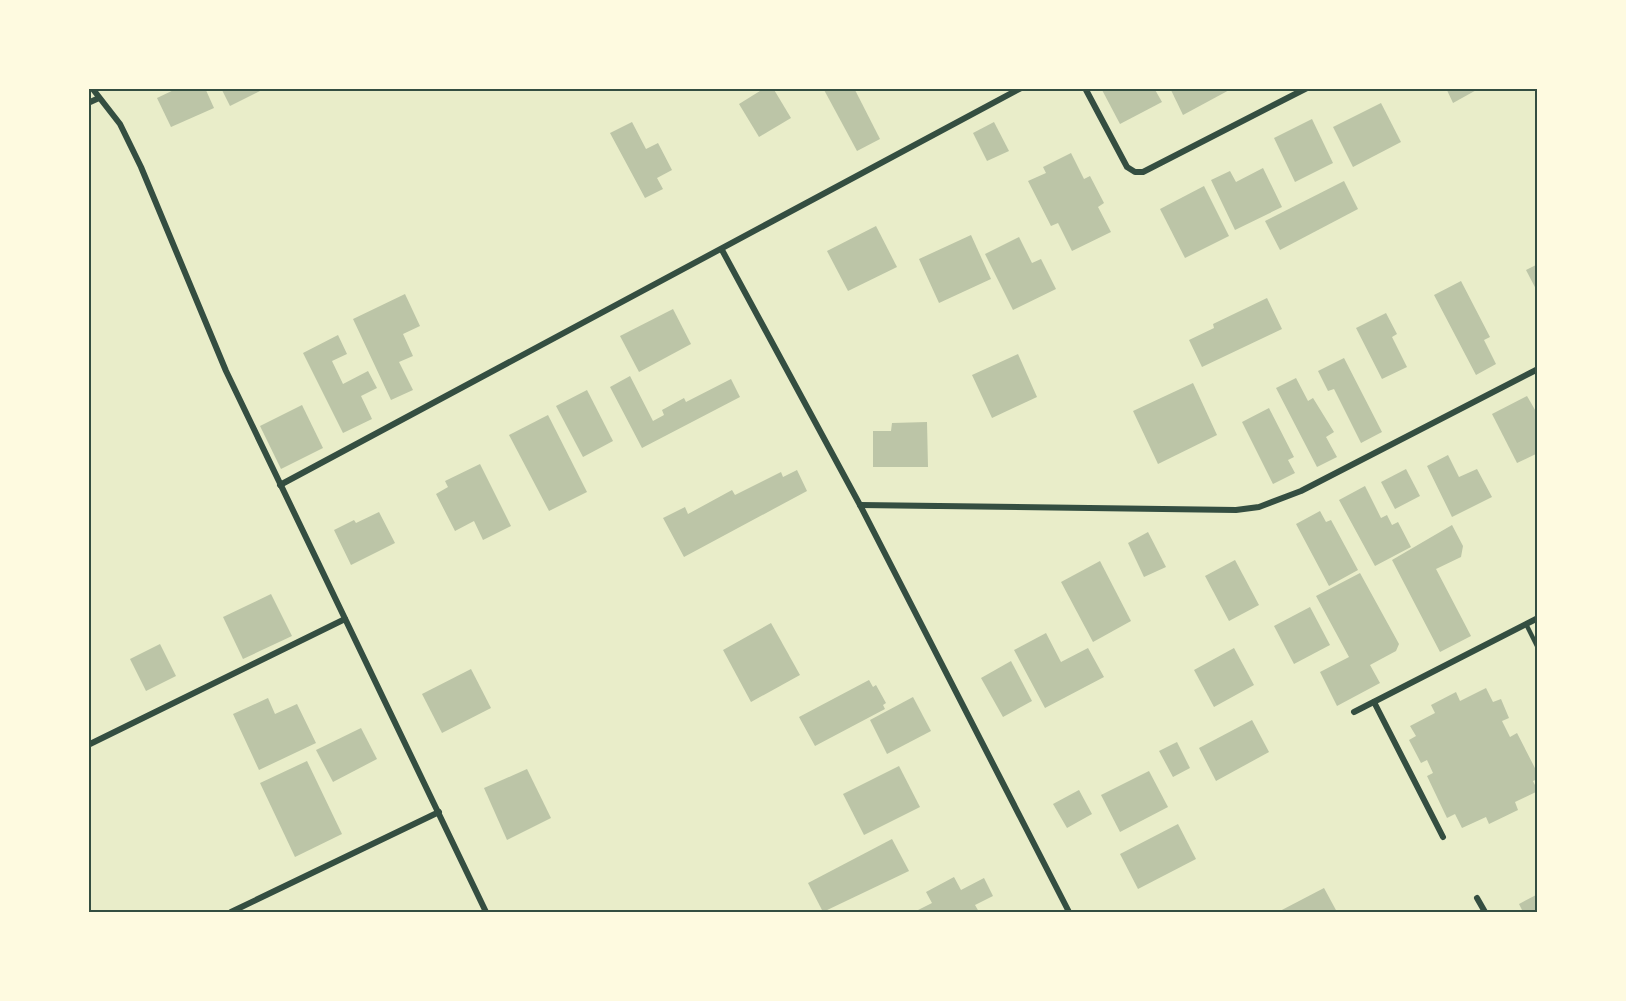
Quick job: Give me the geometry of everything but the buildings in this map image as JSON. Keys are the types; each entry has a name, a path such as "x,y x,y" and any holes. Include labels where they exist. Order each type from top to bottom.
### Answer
{"street":[{"path":"92,88 120,124 141,167 226,371 486,912"},
{"path":"280,485 1021,88"},
{"path":"1085,88 1127,167 1135,172 1143,172 1307,88"},
{"path":"88,102 99,98"},
{"path":"722,250 860,505 1069,912"},
{"path":"860,505 1236,510 1259,507 1301,491 1538,369"},
{"path":"1353,712 1538,618"},
{"path":"88,745 345,619"},
{"path":"1374,702 1443,837"},
{"path":"231,912 439,812"},
{"path":"1477,898 1485,912"}],"lane":[{"path":"1526,624 1538,648"}]}
